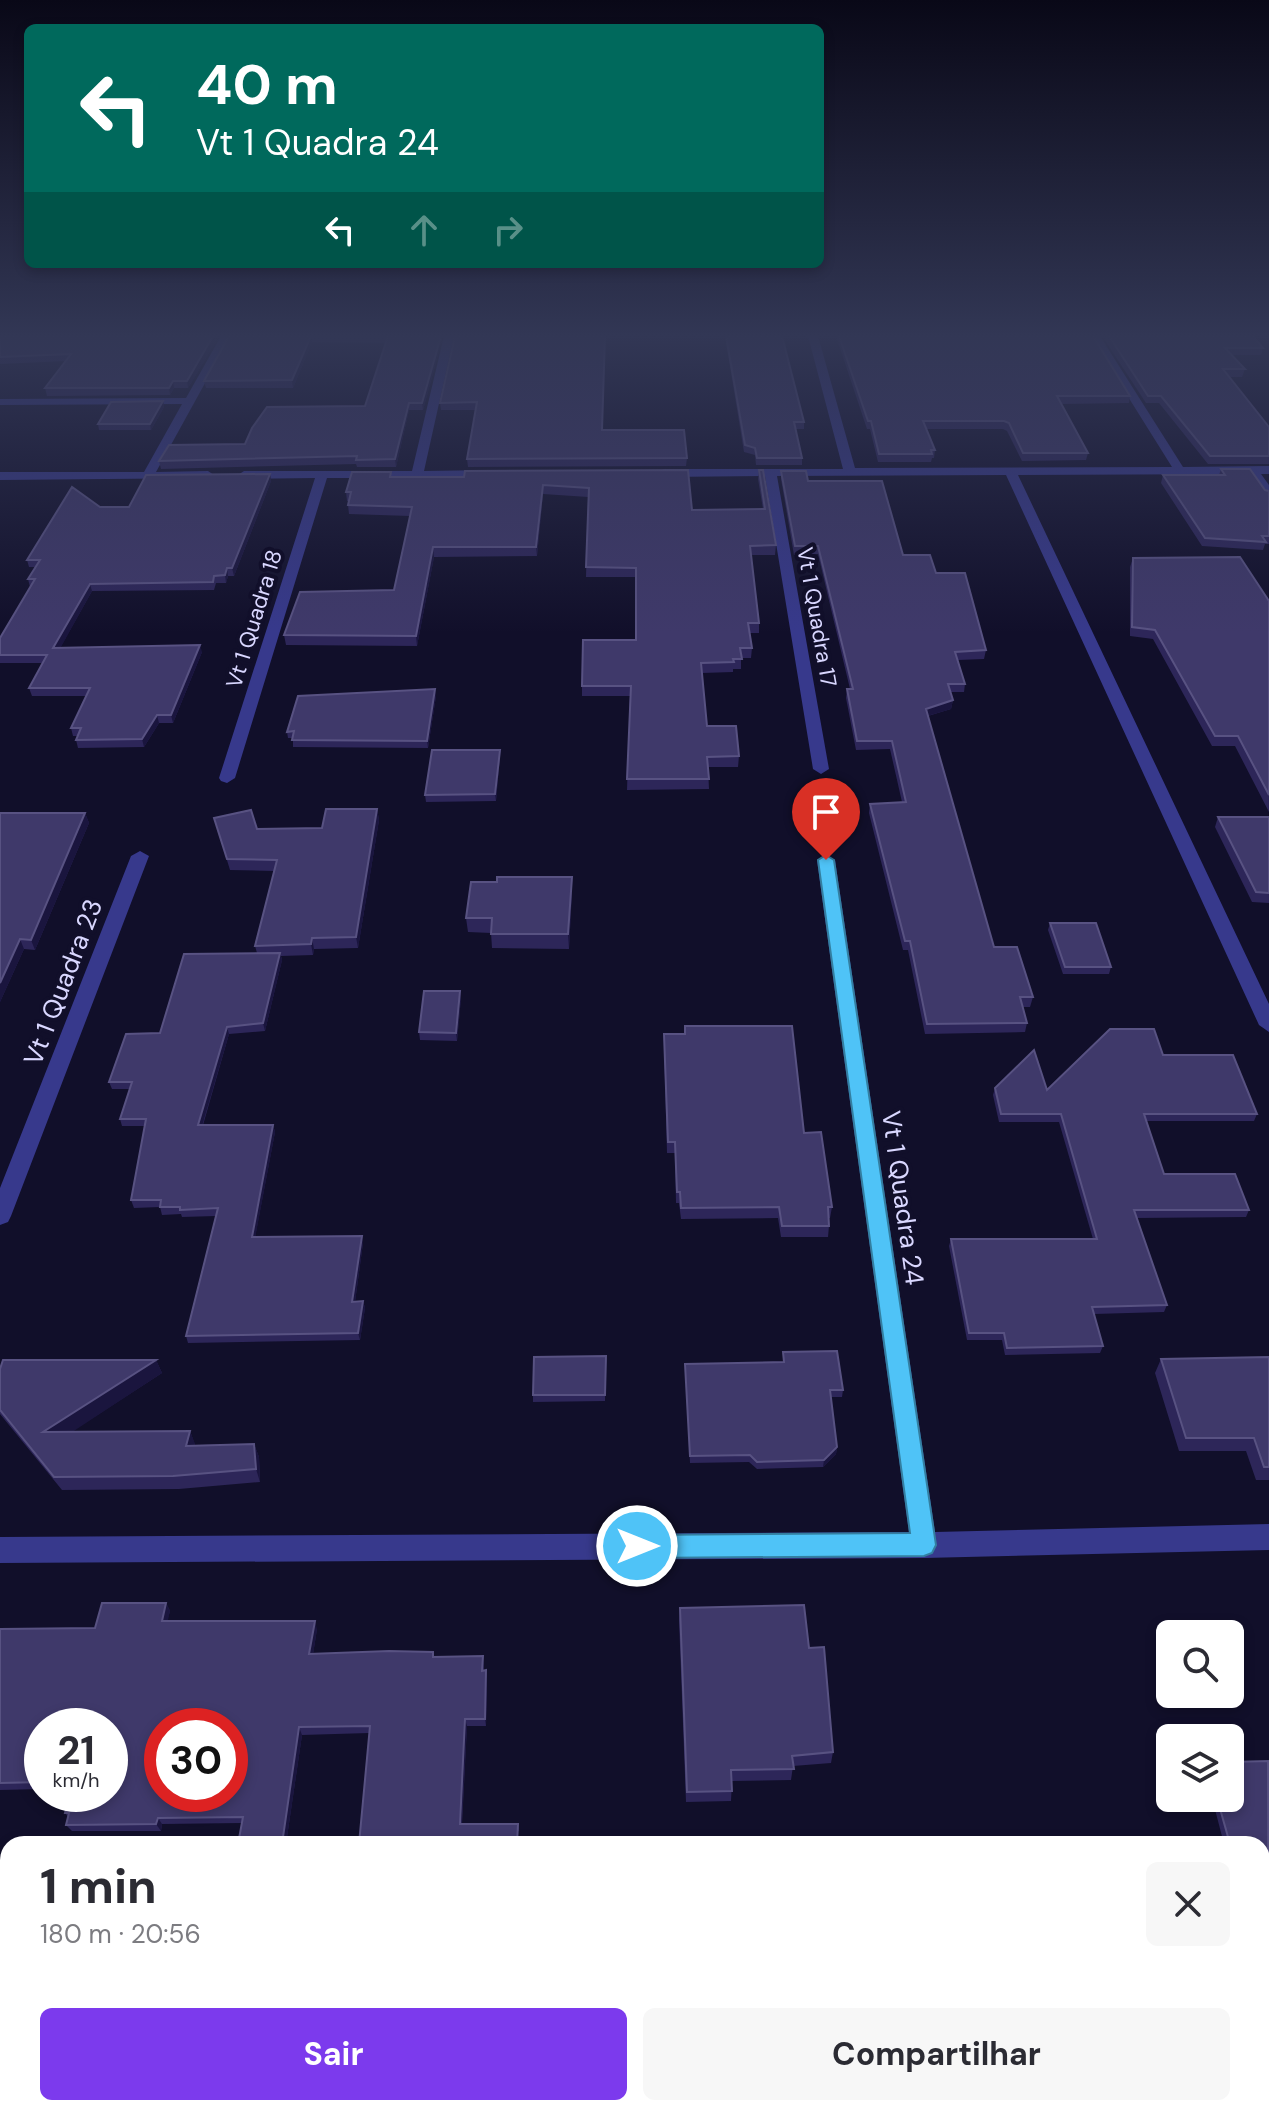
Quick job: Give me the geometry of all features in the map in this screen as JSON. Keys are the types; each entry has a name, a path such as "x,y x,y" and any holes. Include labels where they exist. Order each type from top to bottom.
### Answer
{"street":[{"path":"148,475 170,435"},
{"path":"417,474 426,435"},
{"path":"840,435 850,472"},
{"path":"1157,435 1180,471"},
{"path":"1252,470 1269,493"},
{"path":"647,473 1269,470"},
{"path":"1010,471 1269,1025"},
{"name":"Vt 1 Quadra 17","path":"770,472 821,769"},
{"name":"Vt 1 Quadra 18","path":"227,778 322,474"},
{"path":"0,476 509,474"},
{"name":"Vt 1 Quadra 23","path":"0,1216 140,856"},
{"name":"Vt 1 Quadra 24","path":"826,860 924,1545"},
{"path":"0,1550 924,1545 1269,1537"}],"building":[{"path":"249,435 401,435 395,459 356,460 357,456 159,461 169,445 245,444"},
{"path":"471,435 685,435 687,458 467,459"},
{"path":"743,435 797,435 802,458 757,458 755,448 745,445"},
{"path":"874,435 929,435 935,450 931,450 932,454 879,454"},
{"path":"1014,435 1078,435 1088,453 1023,453"},
{"path":"1193,435 1269,435 1269,456 1210,456"},
{"path":"1221,469 1250,469 1269,491 1269,536 1262,536 1266,542 1205,538 1163,475 1225,475"},
{"path":"688,470 692,510 765,509 759,470 763,470 776,545 750,546 759,623 748,623 752,648 740,648 742,659 733,659 734,662 701,663 707,726 736,726 739,756 707,757 709,779 627,779 631,686 582,686 583,640 636,640 636,568 586,567 589,488 543,485 536,547 433,547 416,636 284,635 300,592 394,590 412,507 348,505 351,492 346,492 352,472 391,472 390,477 464,477 465,471"},
{"path":"781,471 806,471 808,481 882,481 903,555 930,555 936,573 965,573 986,650 955,652 965,684 948,684 953,700 926,709 994,947 1017,947 1033,997 1020,997 1027,1023 927,1024 910,941 905,941 870,804 906,802 892,741 857,741 847,689 853,689 818,546 795,546"},
{"path":"270,474 232,568 227,568 225,575 214,576 213,582 90,584 53,648 200,645 171,715 157,715 142,739 76,740 81,728 71,728 90,688 29,688 47,655 0,655 0,638 35,579 28,579 40,560 27,560 72,487 100,507 129,507 146,475"},
{"path":"1240,557 1269,601 1269,795 1238,736 1215,736 1155,630 1132,627 1133,558"},
{"path":"435,689 427,741 292,740 294,731 287,732 298,696"},
{"path":"432,750 500,750 495,794 425,795"},
{"path":"326,809 377,809 356,937 312,938 311,944 255,946 277,860 227,859 214,818 251,810 257,829 322,828"},
{"path":"0,813 85,813 31,940 20,939 0,983"},
{"path":"1218,817 1269,817 1269,893 1256,892"},
{"path":"497,877 572,877 568,934 491,934 492,918 466,918 471,882 497,882"},
{"path":"1050,923 1096,923 1111,967 1065,967"},
{"path":"280,953 263,1023 227,1027 198,1125 273,1125 252,1237 362,1236 352,1302 363,1301 358,1333 186,1336 218,1208 180,1210 180,1207 160,1207 161,1200 131,1200 146,1119 120,1119 132,1082 109,1082 126,1034 160,1033 184,954"},
{"path":"424,991 460,991 456,1033 419,1032"},
{"path":"685,1026 792,1026 804,1133 821,1132 832,1207 828,1207 829,1226 782,1226 779,1207 681,1208 680,1192 677,1192 675,1142 668,1142 664,1034 685,1034"},
{"path":"1110,1029 1154,1029 1163,1055 1233,1055 1257,1114 1144,1114 1164,1174 1235,1174 1249,1210 1134,1210 1167,1305 1092,1307 1103,1346 1007,1348 1004,1333 969,1333 951,1239 1097,1239 1061,1114 1001,1114 995,1088 1034,1050 1047,1090"},
{"path":"837,1351 843,1390 830,1390 837,1447 824,1460 757,1462 750,1455 690,1456 685,1364 784,1362 783,1352"},
{"path":"606,1356 605,1395 533,1395 534,1357"},
{"path":"1269,1357 1269,1467 1264,1467 1254,1438 1186,1438 1161,1359"},
{"path":"3,1360 156,1360 43,1432 190,1431 186,1446 254,1444 256,1469 173,1476 54,1477 0,1410 0,1369"},
{"path":"102,1603 166,1603 162,1621 315,1621 309,1654 389,1651 433,1652 433,1657 483,1656 482,1671 486,1670 485,1719 465,1719 460,1824 518,1824 517,1836 360,1836 370,1726 299,1727 283,1836 239,1836 243,1817 158,1818 156,1824 66,1825 69,1813 65,1812 128,1812 128,1708 24,1708 24,1782 0,1783 0,1629 95,1628"},
{"path":"804,1605 809,1648 824,1647 833,1752 792,1756 794,1769 731,1770 732,1791 687,1792 680,1608"},
{"path":"1268,1761 1268,1836 1228,1836 1221,1812 1244,1812 1244,1762"}],"route":[{"path":"637,1546 924,1545 826,860"}]}
